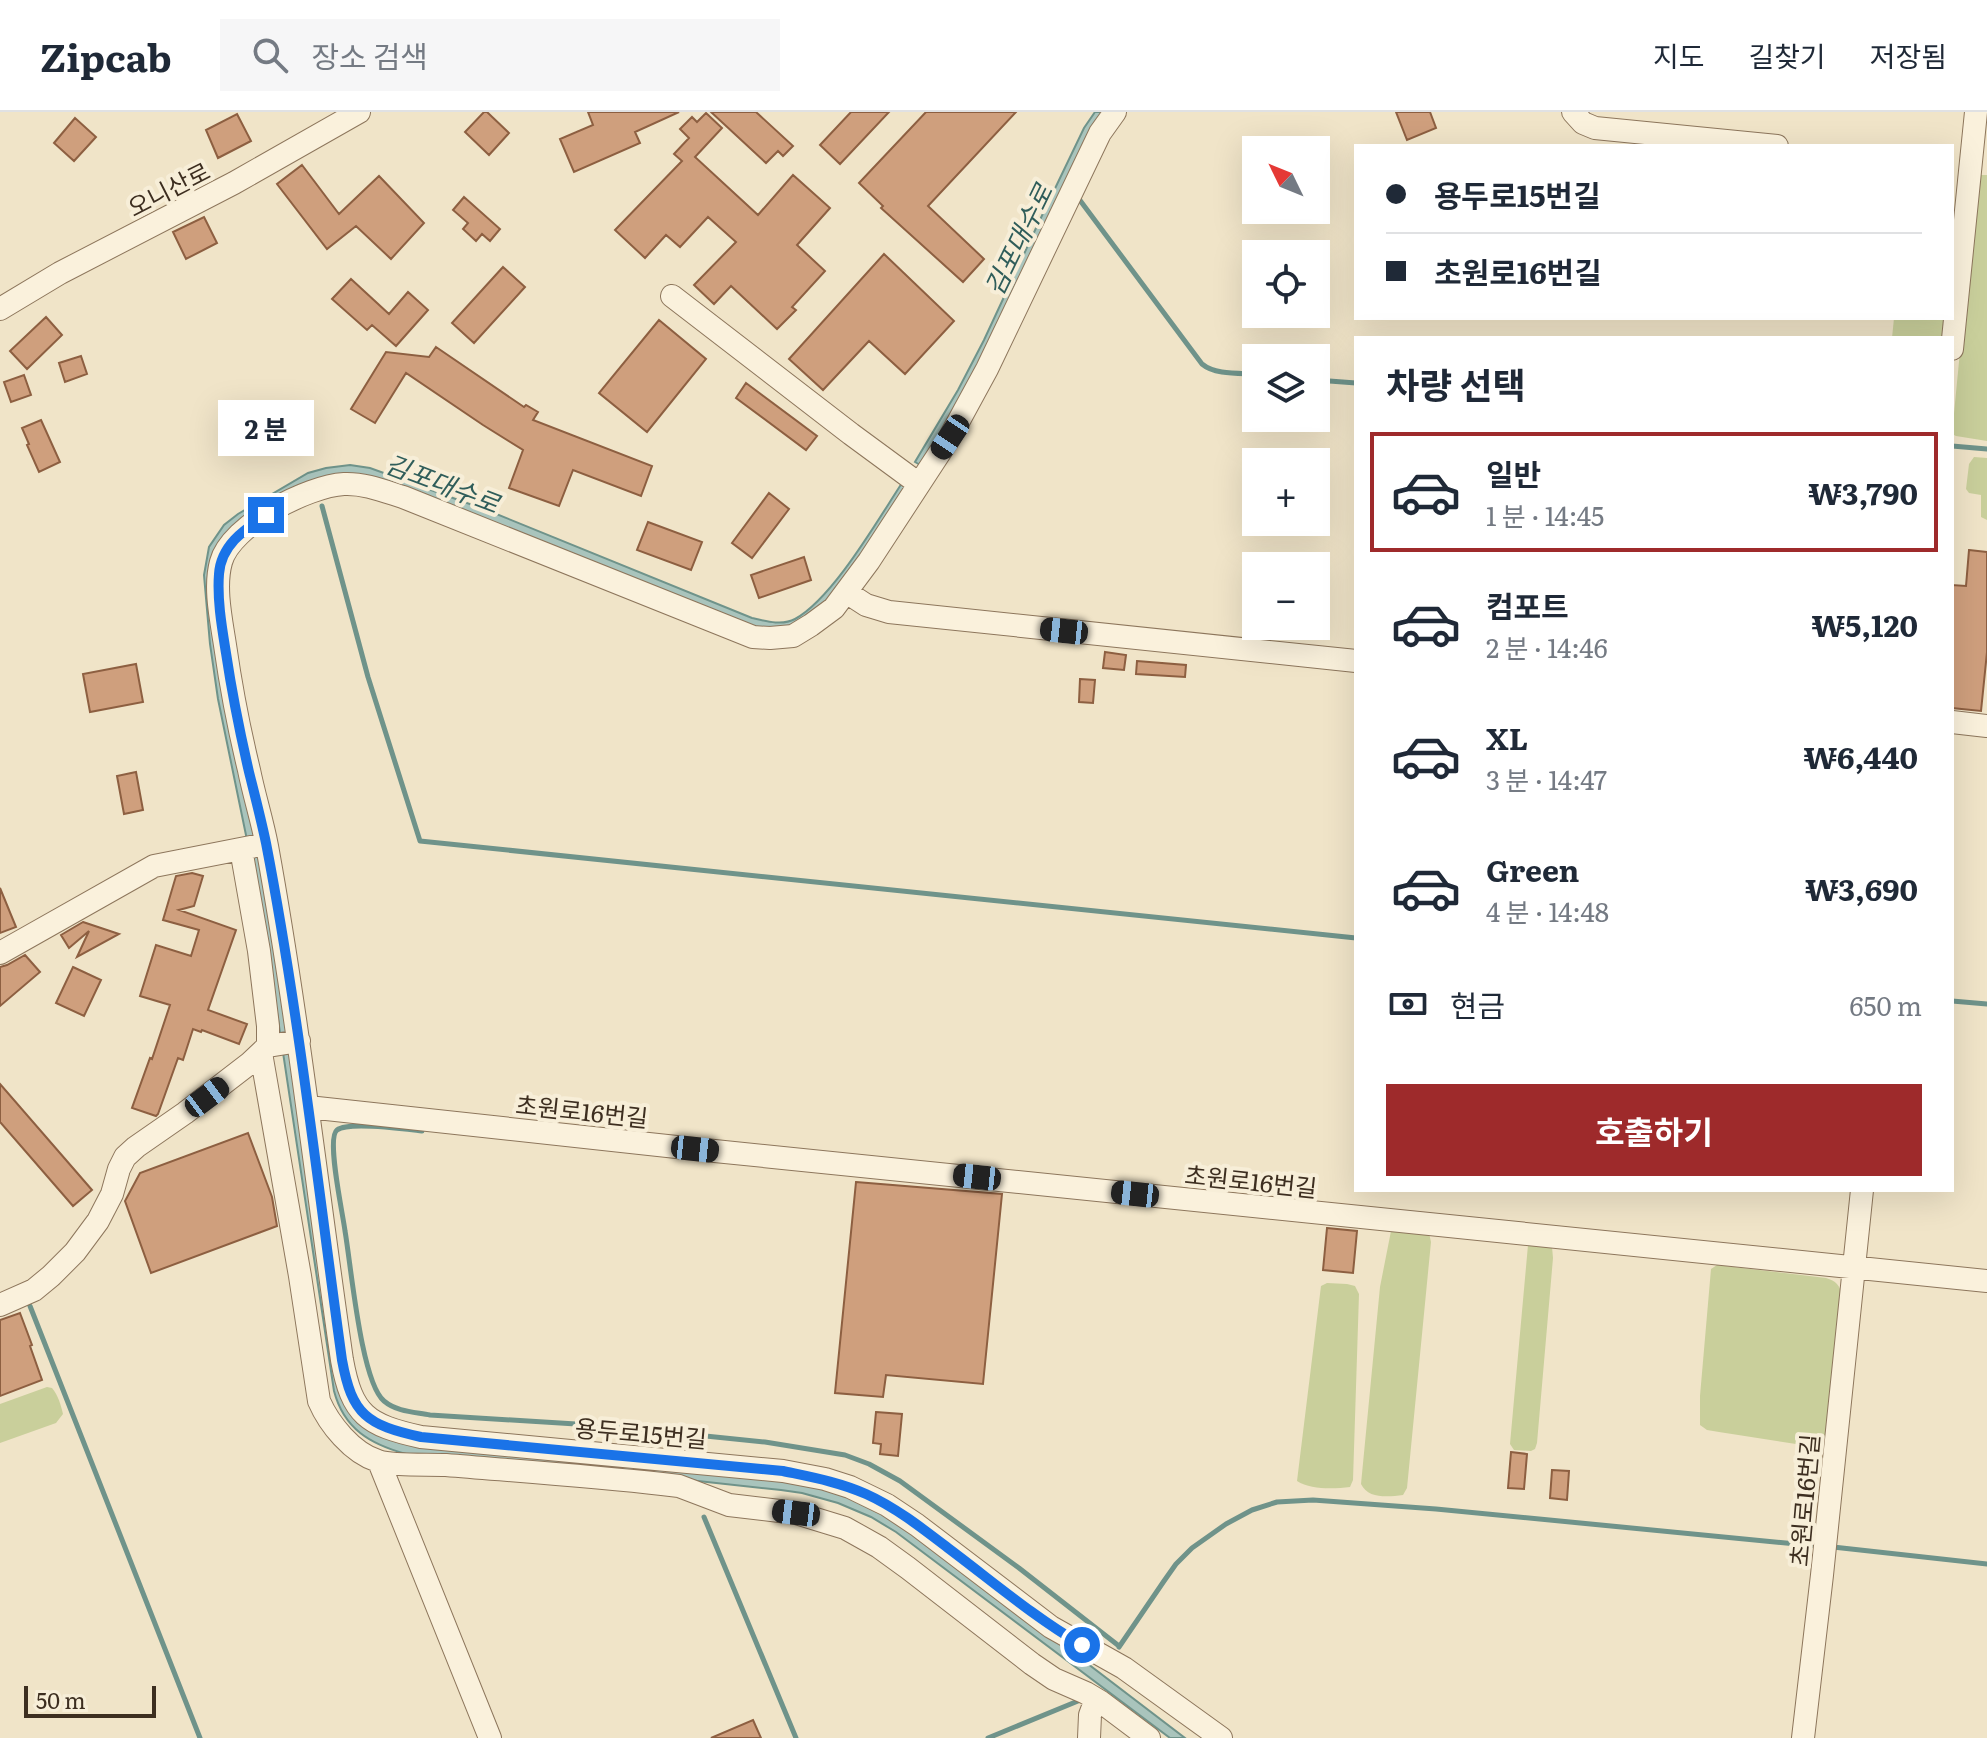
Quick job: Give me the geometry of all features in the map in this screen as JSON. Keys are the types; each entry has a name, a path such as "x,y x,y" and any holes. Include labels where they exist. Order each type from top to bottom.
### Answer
{"street":[{"name":"오니산로","path":"0,309 60,273 234,183 359,112"},
{"path":"0,1305 34,1290 75,1252 98,1221 112,1194 125,1157 136,1147 240,1072 264,1049 299,1041 266,844 233,697 223,631 219,574 222,558 241,533 266,515 312,490 331,485 364,485 403,497 753,637 793,636 834,608 869,561 950,437 987,369 1100,133 1115,112"},
{"path":"1573,112 1583,123 1595,128 1757,144"},
{"path":"1953,336 1976,112"},
{"path":"672,296 919,484"},
{"path":"846,592 866,605 889,612 1354,661"},
{"path":"1954,722 1987,726"},
{"path":"0,953 154,866 266,844"},
{"path":"241,849 259,951 268,1026 264,1049 319,1401 338,1433 379,1462 679,1486 729,1505 796,1513 825,1520 879,1547 1032,1664 1054,1679 1096,1699 1149,1738"},
{"name":"용두로15번길","path":"299,1041 347,1386 369,1418 396,1431 421,1437 783,1471 850,1487 878,1500 917,1525 1051,1627 1124,1668 1221,1738"},
{"name":"초원로16번길","path":"308,1107 1853,1267"},
{"name":"초원로16번길","path":"1803,1738 1862,1192"},
{"path":"1853,1267 1987,1281"},
{"path":"379,1462 490,1738"},
{"path":"1089,1738 1090,1715 1096,1699"}],"green space":[{"path":"1980,175 1987,175 1987,441 1954,435 1964,310"},
{"path":"1894,320 1949,320 1946,336 1892,336"},
{"path":"1974,457 1987,458 1987,520 1981,517 1981,495 1969,493 1966,489 1969,464"},
{"path":"1391,1231 1429,1233 1431,1242 1407,1488 1403,1495 1385,1496 1373,1495 1361,1484 1380,1287"},
{"path":"1528,1245 1552,1247 1553,1258 1537,1443 1531,1451 1514,1450 1510,1444"},
{"path":"1717,1265 1826,1278 1839,1286 1842,1296 1827,1439 1820,1445 1809,1446 1707,1430 1700,1425 1711,1269"},
{"path":"1327,1283 1355,1286 1359,1294 1353,1480 1350,1487 1316,1487 1297,1481 1321,1286"},
{"path":"47,1387 54,1391 63,1414 56,1423 0,1443 0,1404"}],"water":[{"path":"1095,112 1106,112 997,334 922,466 915,462 984,340 1084,128"},
{"path":"350,465 370,468 489,511 752,618 779,623 795,619 824,594 839,577 902,483 909,488 832,600 804,624 763,631 347,477 217,556 362,1420 787,1477 867,1501 999,1596 1185,1738 1170,1738 896,1532 838,1503 781,1490 406,1454 370,1440 344,1415 334,1391 262,913 218,699 204,575 209,547 224,525 238,514 308,473"}],"building":[{"path":"484,112 509,133 489,155 465,132"},
{"path":"588,112 679,112 635,132 640,143 574,172 560,139 593,125"},
{"path":"711,112 756,112 793,146 783,156 778,151 766,163"},
{"path":"851,112 889,112 840,164 820,145"},
{"path":"926,112 1016,112 928,206 984,259 963,282 881,208 883,206 859,183"},
{"path":"1396,112 1430,112 1436,128 1407,140"},
{"path":"706,113 722,128 695,157 758,215 793,175 830,208 797,245 825,271 792,307 796,310 777,329 731,286 714,304 694,285 736,242 708,217 680,247 666,235 645,258 615,230 682,161 674,154 689,138 680,129 692,117 697,122"},
{"path":"237,114 251,141 218,158 206,130"},
{"path":"75,118 96,137 74,161 54,143"},
{"path":"302,165 339,214 379,176 424,223 391,259 356,226 327,249 277,184"},
{"path":"464,197 500,229 490,241 482,234 476,241 463,229 468,223 453,210"},
{"path":"204,217 217,243 186,259 173,232"},
{"path":"884,254 954,321 905,374 869,341 823,390 789,359"},
{"path":"503,267 525,287 474,343 452,323"},
{"path":"351,279 389,314 408,292 428,310 396,346 372,325 367,330 332,299"},
{"path":"46,317 62,335 27,369 10,351"},
{"path":"659,320 706,359 647,432 599,393"},
{"path":"436,347 524,407 526,405 538,412 533,420 652,466 641,496 573,470 559,506 509,488 523,450 406,373 375,423 351,409 386,352 429,357"},
{"path":"81,356 87,374 65,382 59,363"},
{"path":"24,375 31,395 11,402 4,382"},
{"path":"746,383 817,436 806,450 736,398"},
{"path":"41,420 60,462 39,472 22,428"},
{"path":"769,493 789,509 752,558 732,543"},
{"path":"648,522 702,542 691,570 637,550"},
{"path":"1969,550 1987,552 1987,652 1981,711 1954,708 1954,585 1966,586"},
{"path":"804,557 811,580 759,598 751,575"},
{"path":"1105,652 1126,655 1124,670 1103,668"},
{"path":"1137,661 1186,665 1185,677 1136,674"},
{"path":"136,664 143,702 90,712 83,674"},
{"path":"1080,679 1095,680 1093,703 1079,702"},
{"path":"136,772 143,810 124,814 117,776"},
{"path":"192,873 203,876 194,906 179,910 236,930 208,1010 247,1024 239,1044 193,1029 183,1060 178,1058 156,1116 132,1108 170,1005 140,996 156,945 191,956 199,930 163,920 176,876"},
{"path":"0,888 16,927 0,933"},
{"path":"83,922 119,934 77,957 89,931 69,948 61,935"},
{"path":"25,955 40,972 0,1006 0,967"},
{"path":"73,967 101,980 84,1016 56,1003"},
{"path":"0,1084 92,1190 73,1206 0,1122"},
{"path":"248,1133 272,1197 277,1226 151,1273 125,1201 140,1173"},
{"path":"856,1182 1002,1194 983,1384 886,1375 883,1397 835,1393"},
{"path":"1327,1228 1357,1231 1353,1273 1323,1270"},
{"path":"20,1313 42,1380 0,1396 0,1320"},
{"path":"876,1412 902,1414 898,1456 880,1454 881,1444 873,1443"},
{"path":"1511,1452 1527,1454 1524,1489 1508,1488"},
{"path":"1552,1470 1569,1471 1567,1500 1550,1498"},
{"path":"753,1720 761,1738 711,1738"}],"waterway":[{"path":"1079,199 1202,364 1220,372 1242,373"},
{"path":"1330,381 1354,383"},
{"path":"1954,446 1987,449"},
{"path":"322,506 368,677 420,841 1354,938"},
{"path":"1954,1001 1987,1004"},
{"path":"422,1131 353,1126 337,1130 334,1136 336,1177 363,1348 376,1390 389,1405 430,1415 608,1426 765,1442 845,1455 900,1481 1119,1646"},
{"path":"30,1306 200,1738"},
{"path":"1119,1647 1176,1564 1192,1548 1226,1524 1252,1510 1277,1502 1313,1500 1436,1509 1817,1546"},
{"path":"704,1517 796,1738"},
{"path":"1833,1547 1987,1564"},
{"path":"988,1738 1078,1701"}],"route":[{"path":"266,515 230,544 222,558 219,594 233,697 263,828 299,1041 342,1360 347,1386 361,1410 380,1425 421,1437 783,1471 850,1487 887,1505 917,1525 1051,1627 1082,1645"}],"water label":[{"name":"김포대수로","path":"1017,239"},
{"name":"김포대수로","path":"443,482"}]}
